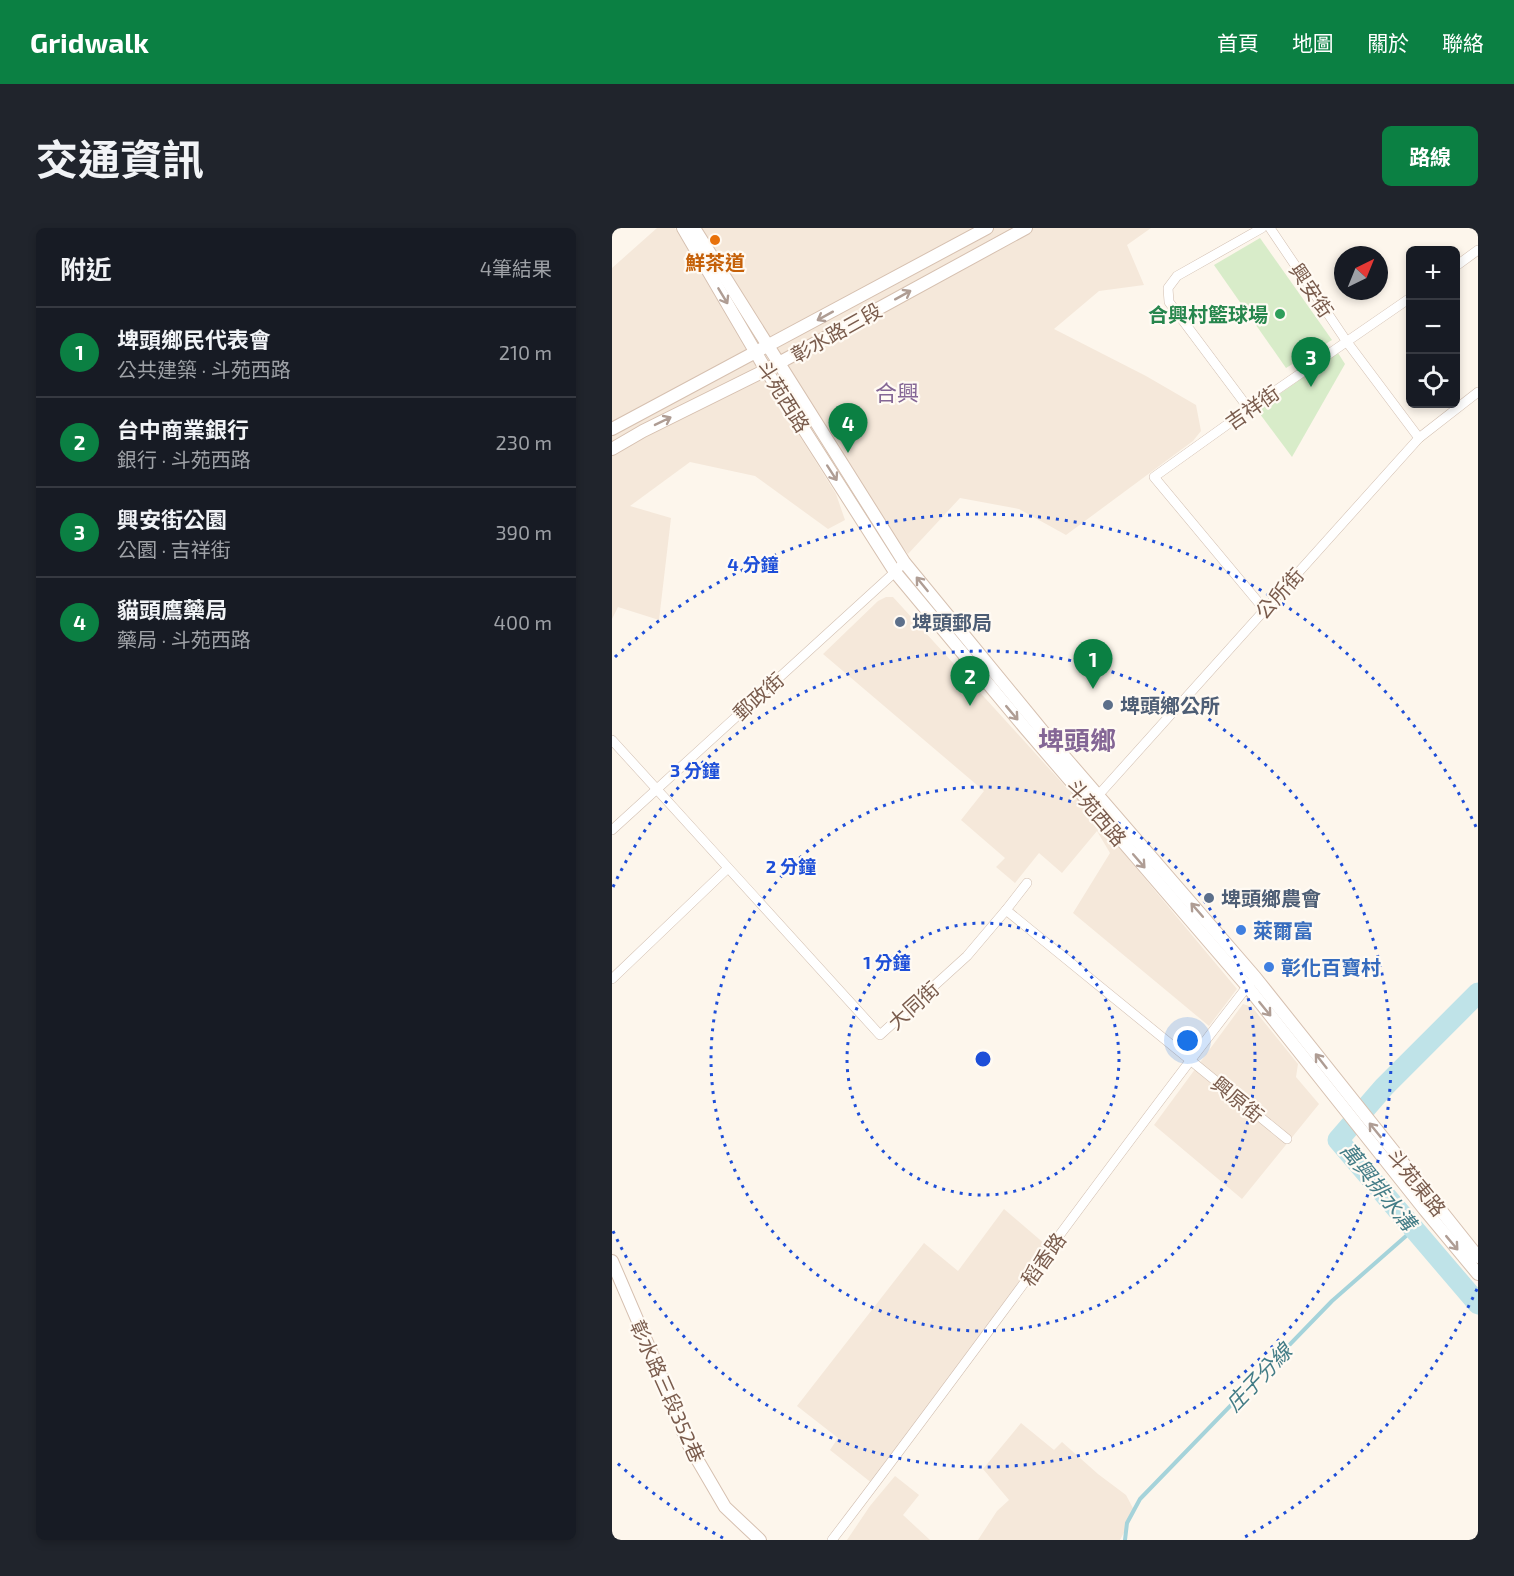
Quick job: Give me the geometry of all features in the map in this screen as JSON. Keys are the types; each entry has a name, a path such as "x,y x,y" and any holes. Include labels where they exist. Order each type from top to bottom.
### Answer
{"main road":[{"name":"斗苑西路","path":"683,228 762,350"},
{"name":"斗苑西路","path":"694,228 762,350 895,572 1251,982 1353,1111"},
{"name":"彰水路三段","path":"612,429 987,228"},
{"name":"彰水路三段","path":"613,446 772,367 1026,228"},
{"name":"斗苑西路","path":"772,367 904,562 1050,741 1094,800"},
{"name":"斗苑東路","path":"1353,1111 1478,1257"},
{"name":"斗苑東路","path":"1353,1111 1424,1209 1478,1274"},
{"name":"彰水路三段352巷","path":"612,1261 687,1443 725,1507 760,1540"}],"street":[{"path":"1249,409 1169,302 1168,288 1177,276 1262,228"},
{"name":"興安街","path":"1270,228 1347,342 1419,438"},
{"path":"1460,263 1478,250"},
{"name":"吉祥街","path":"1264,609 1154,477 1407,300"},
{"name":"公所街","path":"1094,800 1419,438 1478,392"},
{"name":"郵政街","path":"612,830 904,562"},
{"name":"大同街","path":"612,740 880,1035 967,956 1006,910"},
{"path":"612,979 727,869"},
{"path":"1027,883 1006,910 1190,1060"},
{"name":"稻香路","path":"832,1540 968,1361 1190,1060 1251,982"},
{"name":"興原街","path":"1190,1060 1287,1139"}],"shaded area":[{"path":"657,228 675,228 743,345 836,494 845,520 828,529 755,476 690,462 630,506 671,518 659,620 618,607 612,619 612,268"},
{"path":"701,228 1151,228 1127,245 1144,285 1099,291 1054,329 1146,376 1196,405 1201,431 1193,441 1066,535 1019,509 960,498 908,554 884,524"},
{"path":"886,597 893,597 1096,820 1237,989 1209,1026 1073,913 1110,853 1097,831 1062,873 1039,853 1015,883 996,867 1005,858 961,820 984,791 823,654 878,601"},
{"path":"1243,1004 1252,1007 1298,1064 1296,1077 1319,1104 1242,1199 1154,1125"},
{"path":"1004,1209 1046,1245 873,1484 830,1450 838,1438 797,1406 924,1243 958,1271"},
{"path":"1021,1423 1054,1450 1062,1442 1126,1495 1135,1512 1120,1540 978,1540 997,1511 1009,1500 983,1469"},
{"path":"895,1476 919,1495 903,1515 930,1540 847,1540 870,1506"}],"green space":[{"name":"合興村籃球場","path":"1260,238 1332,340 1286,368 1214,265"},
{"path":"1338,353 1345,364 1292,457 1257,410"}],"waterway":[{"name":"萬興排水溝","path":"1478,993 1384,1087 1338,1140 1478,1304"},
{"name":"庄子分線","path":"1125,1540 1127,1523 1140,1499 1332,1301 1414,1229"}],"place":[{"name":"鮮茶道","path":"715,240"},
{"name":"合興村籃球場","path":"1280,314"},
{"name":"興安街公園","path":"1311,387"},
{"name":"貓頭鷹藥局","path":"848,453"},
{"name":"埤頭郵局","path":"900,622"},
{"name":"埤頭鄉民代表會","path":"1093,689"},
{"name":"埤頭鄉公所","path":"1108,705"},
{"name":"台中商業銀行","path":"970,706"},
{"name":"埤頭鄉農會","path":"1209,898"},
{"name":"萊爾富","path":"1241,930"},
{"name":"彰化百寶村","path":"1269,967"}],"district":[{"name":"合興","path":"897,392"},
{"name":"埤頭鄉","path":"1077,739"}]}
